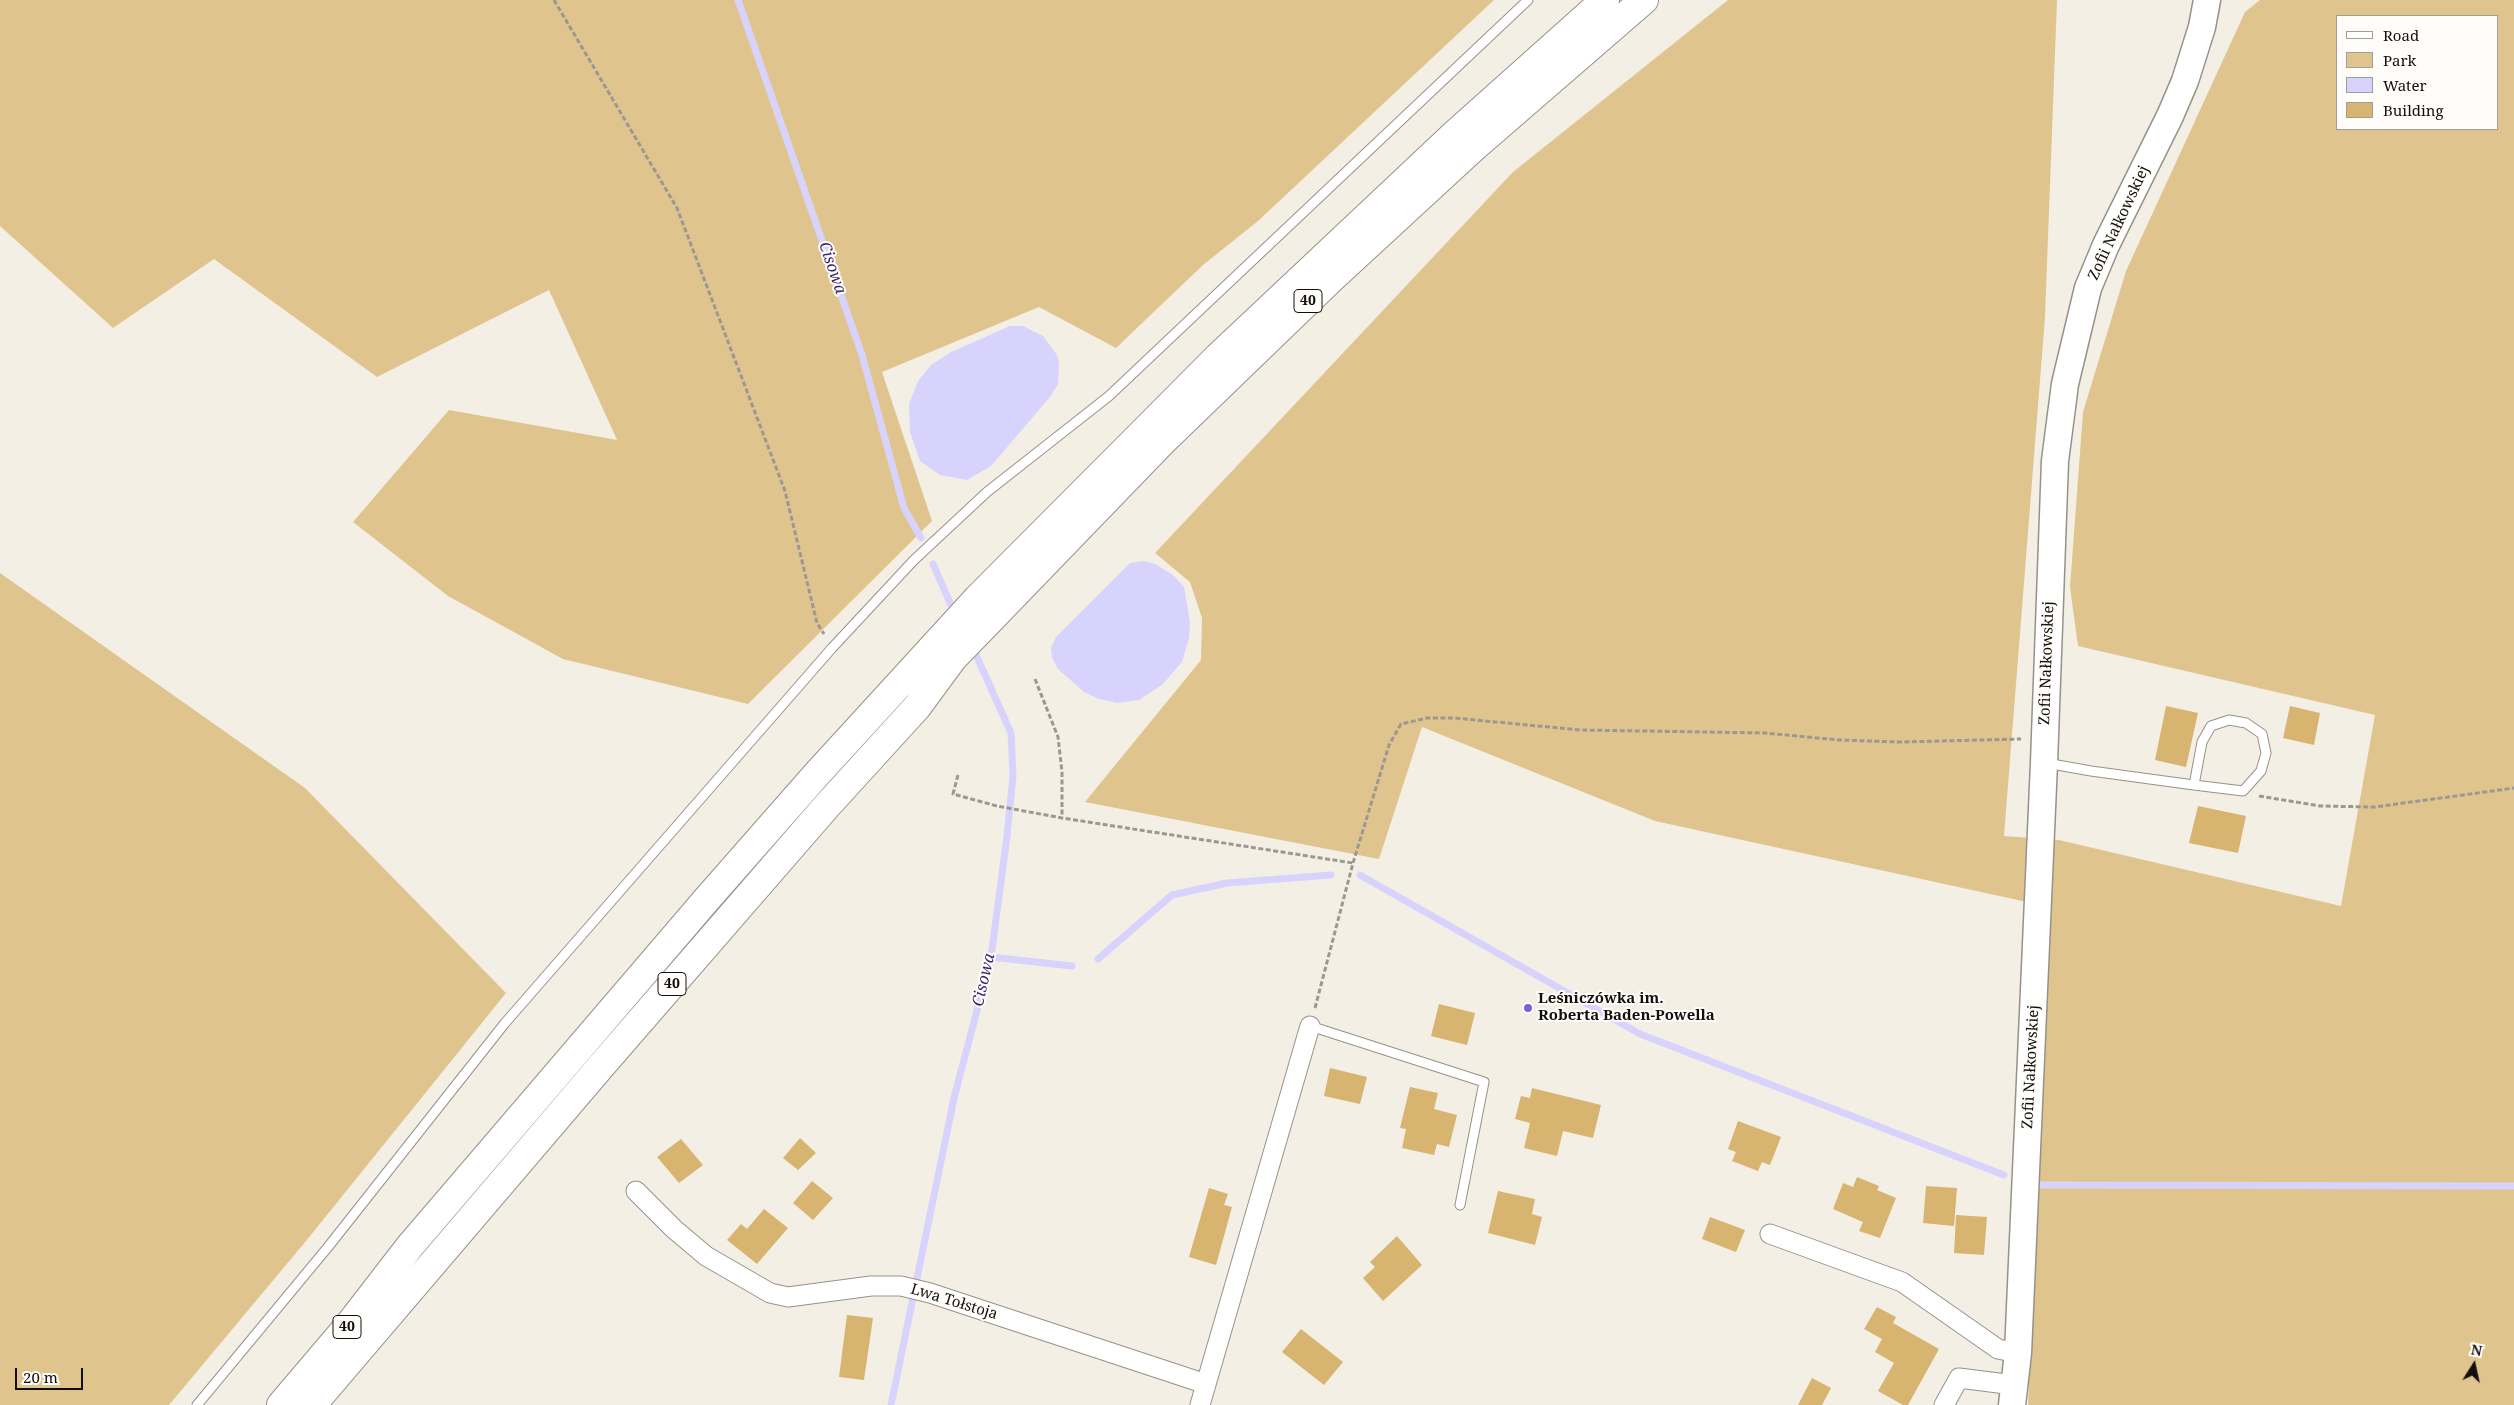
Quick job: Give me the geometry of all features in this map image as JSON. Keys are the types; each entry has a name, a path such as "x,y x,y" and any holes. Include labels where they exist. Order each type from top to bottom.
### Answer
{"main road":[{"name":"40","path":"280,1405 349,1325 416,1239 707,899 816,775 948,648 1218,357 1455,134 1605,0"},
{"name":"40","path":"984,609 1472,148 1644,0"},
{"name":"40","path":"312,1405 797,840 917,707 948,648"}],"street":[{"name":"Zofii Nałkowskiej","path":"1944,1405 1959,1378 2013,1395 2018,1353 2044,751 2054,461 2065,384 2088,288 2106,245 2170,116 2185,81 2202,28 2206,0"},
{"path":"1200,1405 1310,1026"},
{"name":"Lwa Tołstoja","path":"636,1192 674,1229 706,1256 770,1293 788,1297 871,1286 901,1286 930,1293 1206,1384"},
{"path":"1770,1234 1902,1282 1998,1349 2018,1353"}],"lane":[{"path":"197,1405 328,1247 505,1023 832,648 914,560 987,492 1109,396 1528,0"},
{"path":"2044,751 2194,785 2243,791 2261,771 2266,753 2262,734 2246,723 2229,720 2211,726 2202,742 2194,785"},
{"path":"1310,1026 1484,1082 1460,1205"}],"path":[{"path":"554,0 677,208 785,491 818,623 832,648"},
{"path":"1034,680 1058,737 1062,772 1062,818"},
{"path":"1310,1026 1353,863 1389,745 1401,724 1427,718 1454,718 1580,730 1765,733 1839,740 2044,751"},
{"path":"958,775 953,794 997,806 1062,818 1353,863"},
{"path":"2243,791 2268,799 2320,806 2375,806 2514,788"}],"green space":[{"path":"0,0 1494,0 1258,221 1203,265 1116,348 1039,307 882,372 932,521 748,704 563,659 448,596 353,522 449,410 617,440 549,290 377,377 214,259 113,328 0,226"},
{"path":"1728,0 2057,0 2045,317 2004,836 2059,840 2341,906 2375,715 2078,646 2070,587 2083,412 2126,271 2245,12 2260,0 2514,0 2514,1405 2028,1405 2050,907 1655,821 1422,727 1379,859 1085,802 1201,660 1202,618 1190,582 1155,553 1513,172"},
{"path":"0,573 305,788 506,993 306,1241 169,1405 0,1405"}],"water":[{"path":"1010,326 1023,326 1043,336 1057,355 1059,363 1058,384 1050,397 991,466 967,480 940,475 920,461 910,432 909,404 918,381 931,365 951,352"},
{"path":"1144,561 1155,564 1173,575 1184,587 1190,622 1189,638 1182,662 1162,685 1139,700 1117,703 1099,699 1084,692 1058,669 1052,658 1051,648 1056,637 1130,563"}],"building":[{"path":"2166,706 2198,713 2186,767 2155,760"},
{"path":"2290,706 2320,713 2314,745 2283,738"},
{"path":"2198,806 2246,816 2238,853 2189,843"},
{"path":"1439,1004 1475,1013 1467,1045 1431,1036"},
{"path":"1330,1068 1367,1077 1360,1104 1324,1096"},
{"path":"1410,1087 1438,1093 1434,1109 1457,1115 1449,1147 1437,1144 1434,1155 1402,1148 1406,1129 1400,1128"},
{"path":"1532,1088 1601,1105 1593,1138 1563,1131 1557,1156 1524,1148 1530,1123 1515,1119 1521,1096 1530,1098"},
{"path":"1738,1121 1781,1137 1770,1165 1762,1162 1758,1171 1732,1161 1736,1152 1728,1149"},
{"path":"800,1138 816,1153 798,1170 783,1158"},
{"path":"681,1139 703,1165 679,1183 657,1157"},
{"path":"1857,1177 1879,1186 1877,1190 1896,1198 1880,1238 1859,1231 1863,1222 1833,1209 1843,1183 1853,1187"},
{"path":"812,1181 833,1198 813,1220 793,1203"},
{"path":"1926,1186 1957,1188 1954,1226 1923,1223"},
{"path":"1209,1188 1228,1194 1224,1205 1232,1207 1216,1265 1189,1257"},
{"path":"1498,1191 1535,1199 1532,1214 1542,1217 1535,1245 1488,1233"},
{"path":"764,1209 788,1228 757,1264 727,1240 741,1224 747,1229"},
{"path":"1956,1215 1987,1217 1984,1255 1954,1253"},
{"path":"1710,1217 1745,1230 1736,1252 1702,1239"},
{"path":"1397,1236 1422,1265 1383,1301 1363,1278 1375,1267 1370,1262"},
{"path":"1877,1307 1896,1317 1893,1323 1939,1349 1908,1405 1903,1405 1878,1391 1894,1363 1875,1352 1882,1339 1864,1329"},
{"path":"847,1315 873,1318 864,1380 839,1377"},
{"path":"1301,1329 1343,1362 1324,1385 1282,1352"},
{"path":"1812,1378 1831,1388 1822,1405 1798,1405"}],"waterway":[{"name":"Cisowa","path":"738,0 862,355 904,508 921,538"},
{"name":"Cisowa","path":"933,564 955,614"},
{"name":"Cisowa","path":"891,1405 954,1098 991,957 1007,836 1013,776 1011,733 972,646"},
{"path":"1098,959 1172,895 1227,883 1331,875"},
{"path":"1360,875 1640,1034 2004,1175"},
{"path":"991,957 1072,966"},
{"path":"2036,1185 2514,1186"}],"place":[{"name":"Leśniczówka im. Roberta Baden-Powella","path":"1528,1008"}]}
